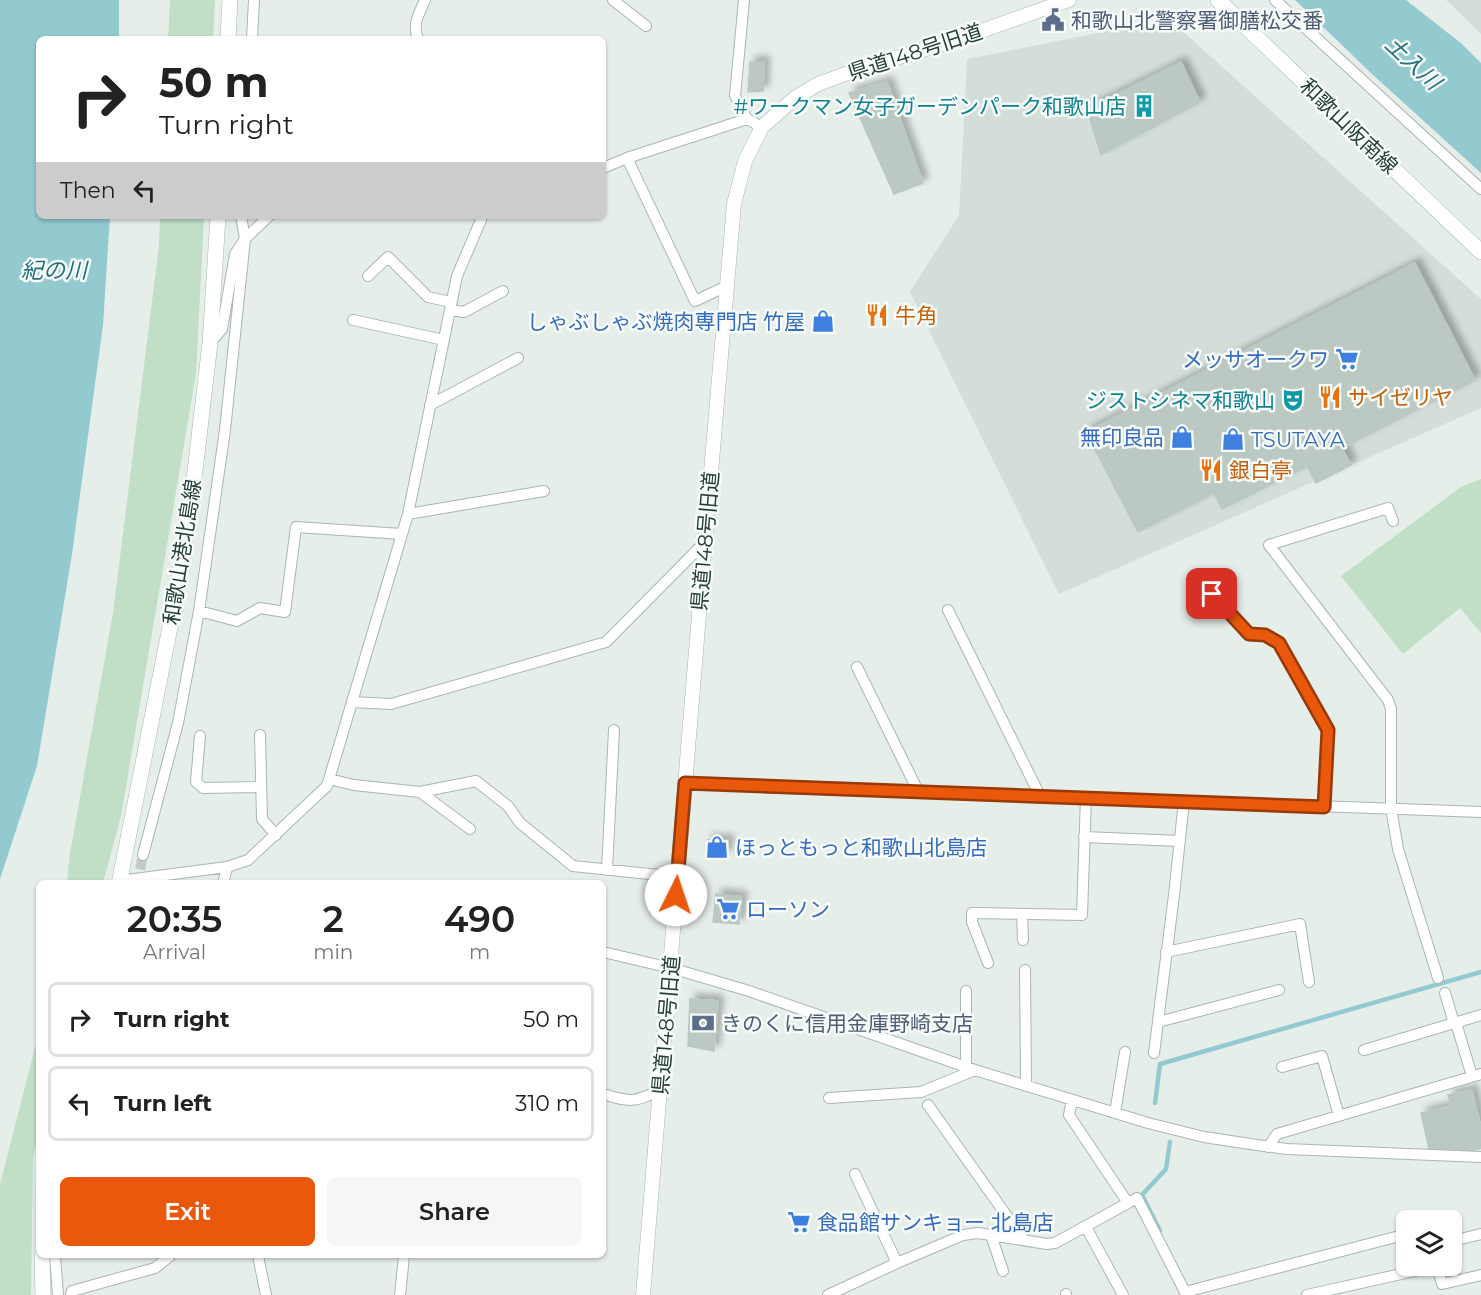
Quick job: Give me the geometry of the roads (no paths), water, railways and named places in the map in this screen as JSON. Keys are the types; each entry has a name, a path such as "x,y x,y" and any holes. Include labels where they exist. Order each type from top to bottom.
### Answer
{"main road":[{"path":"228,36 230,0"},
{"name":"和歌山阪南線","path":"1218,0 1379,157 1481,252"},
{"name":"和歌山港北島線","path":"119,880 177,592 195,471 210,343 218,219"},
{"path":"42,1258 42,1295"}],"street":[{"path":"252,36 254,0"},
{"path":"414,36 415,22 425,0"},
{"path":"613,0 646,26"},
{"path":"744,0 735,96 747,119 762,127"},
{"name":"県道148号旧道","path":"644,1295 734,204 745,161 762,127 795,98 818,84 1069,0"},
{"path":"1275,0 1481,189"},
{"path":"606,167 747,119"},
{"path":"627,158 695,301 727,286"},
{"path":"143,855 178,723 199,611 225,430 244,239 241,219"},
{"path":"210,343 222,329 235,254 244,239 266,219"},
{"path":"133,880 227,867 248,860 327,786 408,514 457,276 482,219"},
{"path":"368,276 388,257 429,297 464,312 503,291"},
{"path":"353,320 444,340"},
{"path":"430,405 518,358"},
{"path":"408,514 544,491"},
{"path":"1393,521 1388,508 1269,545 1388,700 1391,709 1391,808 1398,849 1438,978"},
{"path":"199,611 237,621 260,608 285,612 296,527 402,534"},
{"path":"352,702 391,704 606,642 705,542"},
{"path":"1199,581 1249,634 1265,635 1279,643 1328,730 1324,807"},
{"path":"948,610 1040,796"},
{"path":"857,667 918,791"},
{"path":"607,870 614,730"},
{"path":"260,735 262,819 276,835"},
{"path":"200,736 196,782 203,788 261,787"},
{"path":"329,779 354,785 420,792 476,782 508,806 520,823 573,866 678,877"},
{"path":"685,783 1481,812"},
{"path":"420,792 470,829"},
{"path":"988,963 972,922 972,913 1082,915 1086,797"},
{"path":"1154,1053 1184,801"},
{"path":"1084,837 1180,841"},
{"path":"224,880 227,867"},
{"path":"1022,914 1023,940"},
{"path":"1166,952 1300,924 1309,982"},
{"path":"606,953 671,968 749,991 1026,1086 1204,1137 1268,1147 1481,1157"},
{"path":"1025,970 1026,1086"},
{"path":"1158,1022 1279,990"},
{"path":"966,991 970,1068"},
{"path":"1268,1147 1277,1134 1476,1075 1445,993"},
{"path":"1364,1050 1481,1015"},
{"path":"1115,1113 1125,1052"},
{"path":"1282,1067 1322,1056 1339,1116"},
{"path":"829,1098 921,1092 970,1068"},
{"path":"606,1095 628,1101 639,1100 661,1090"},
{"path":"1072,1100 1069,1114 1128,1203"},
{"path":"928,1106 1024,1240"},
{"path":"855,1174 897,1263"},
{"path":"828,1295 963,1235 978,1233 1047,1244 1055,1243 1137,1198 1188,1292 1210,1290 1396,1237"},
{"path":"1086,1227 1124,1295"},
{"path":"1462,1239 1481,1234"},
{"path":"991,1235 1002,1271"},
{"path":"55,1258 58,1295"},
{"path":"71,1295 72,1292 155,1268 168,1258"},
{"path":"258,1258 266,1295"},
{"path":"400,1295 404,1258"},
{"path":"1307,1295 1396,1275"},
{"path":"1444,1290 1481,1275"}],"water":[{"name":"紀の川","path":"0,0 119,0 119,36 36,36 36,219 110,219 103,325 72,554 37,766 0,879"},
{"name":"土入川","path":"1295,0 1406,0 1462,44 1481,63 1481,173 1372,74"}],"waterway":[{"path":"1155,1103 1160,1064 1481,972"},
{"path":"1160,1231 1142,1195 1166,1169 1170,1142"}],"tunnel":[{"path":"138,880 143,855"}],"place":[{"name":"和歌山北警察署御膳松交番","path":"1053,20"},
{"name":"#ワークマン女子ガーデンパーク和歌山店","path":"1144,106"},
{"name":"牛角","path":"877,315"},
{"name":"しゃぶしゃぶ焼肉専門店 竹屋","path":"823,321"},
{"name":"メッサオークワ","path":"1347,359"},
{"name":"サイゼリヤ","path":"1330,397"},
{"name":"ジストシネマ和歌山","path":"1293,400"},
{"name":"無印良品","path":"1182,437"},
{"name":"TSUTAYA","path":"1233,439"},
{"name":"銀白亭","path":"1211,470"},
{"name":"ほっともっと和歌山北島店","path":"717,847"},
{"name":"ローソン","path":"728,909"},
{"name":"きのくに信用金庫野崎支店","path":"703,1023"},
{"name":"食品館サンキョー 北島店","path":"799,1222"}]}
